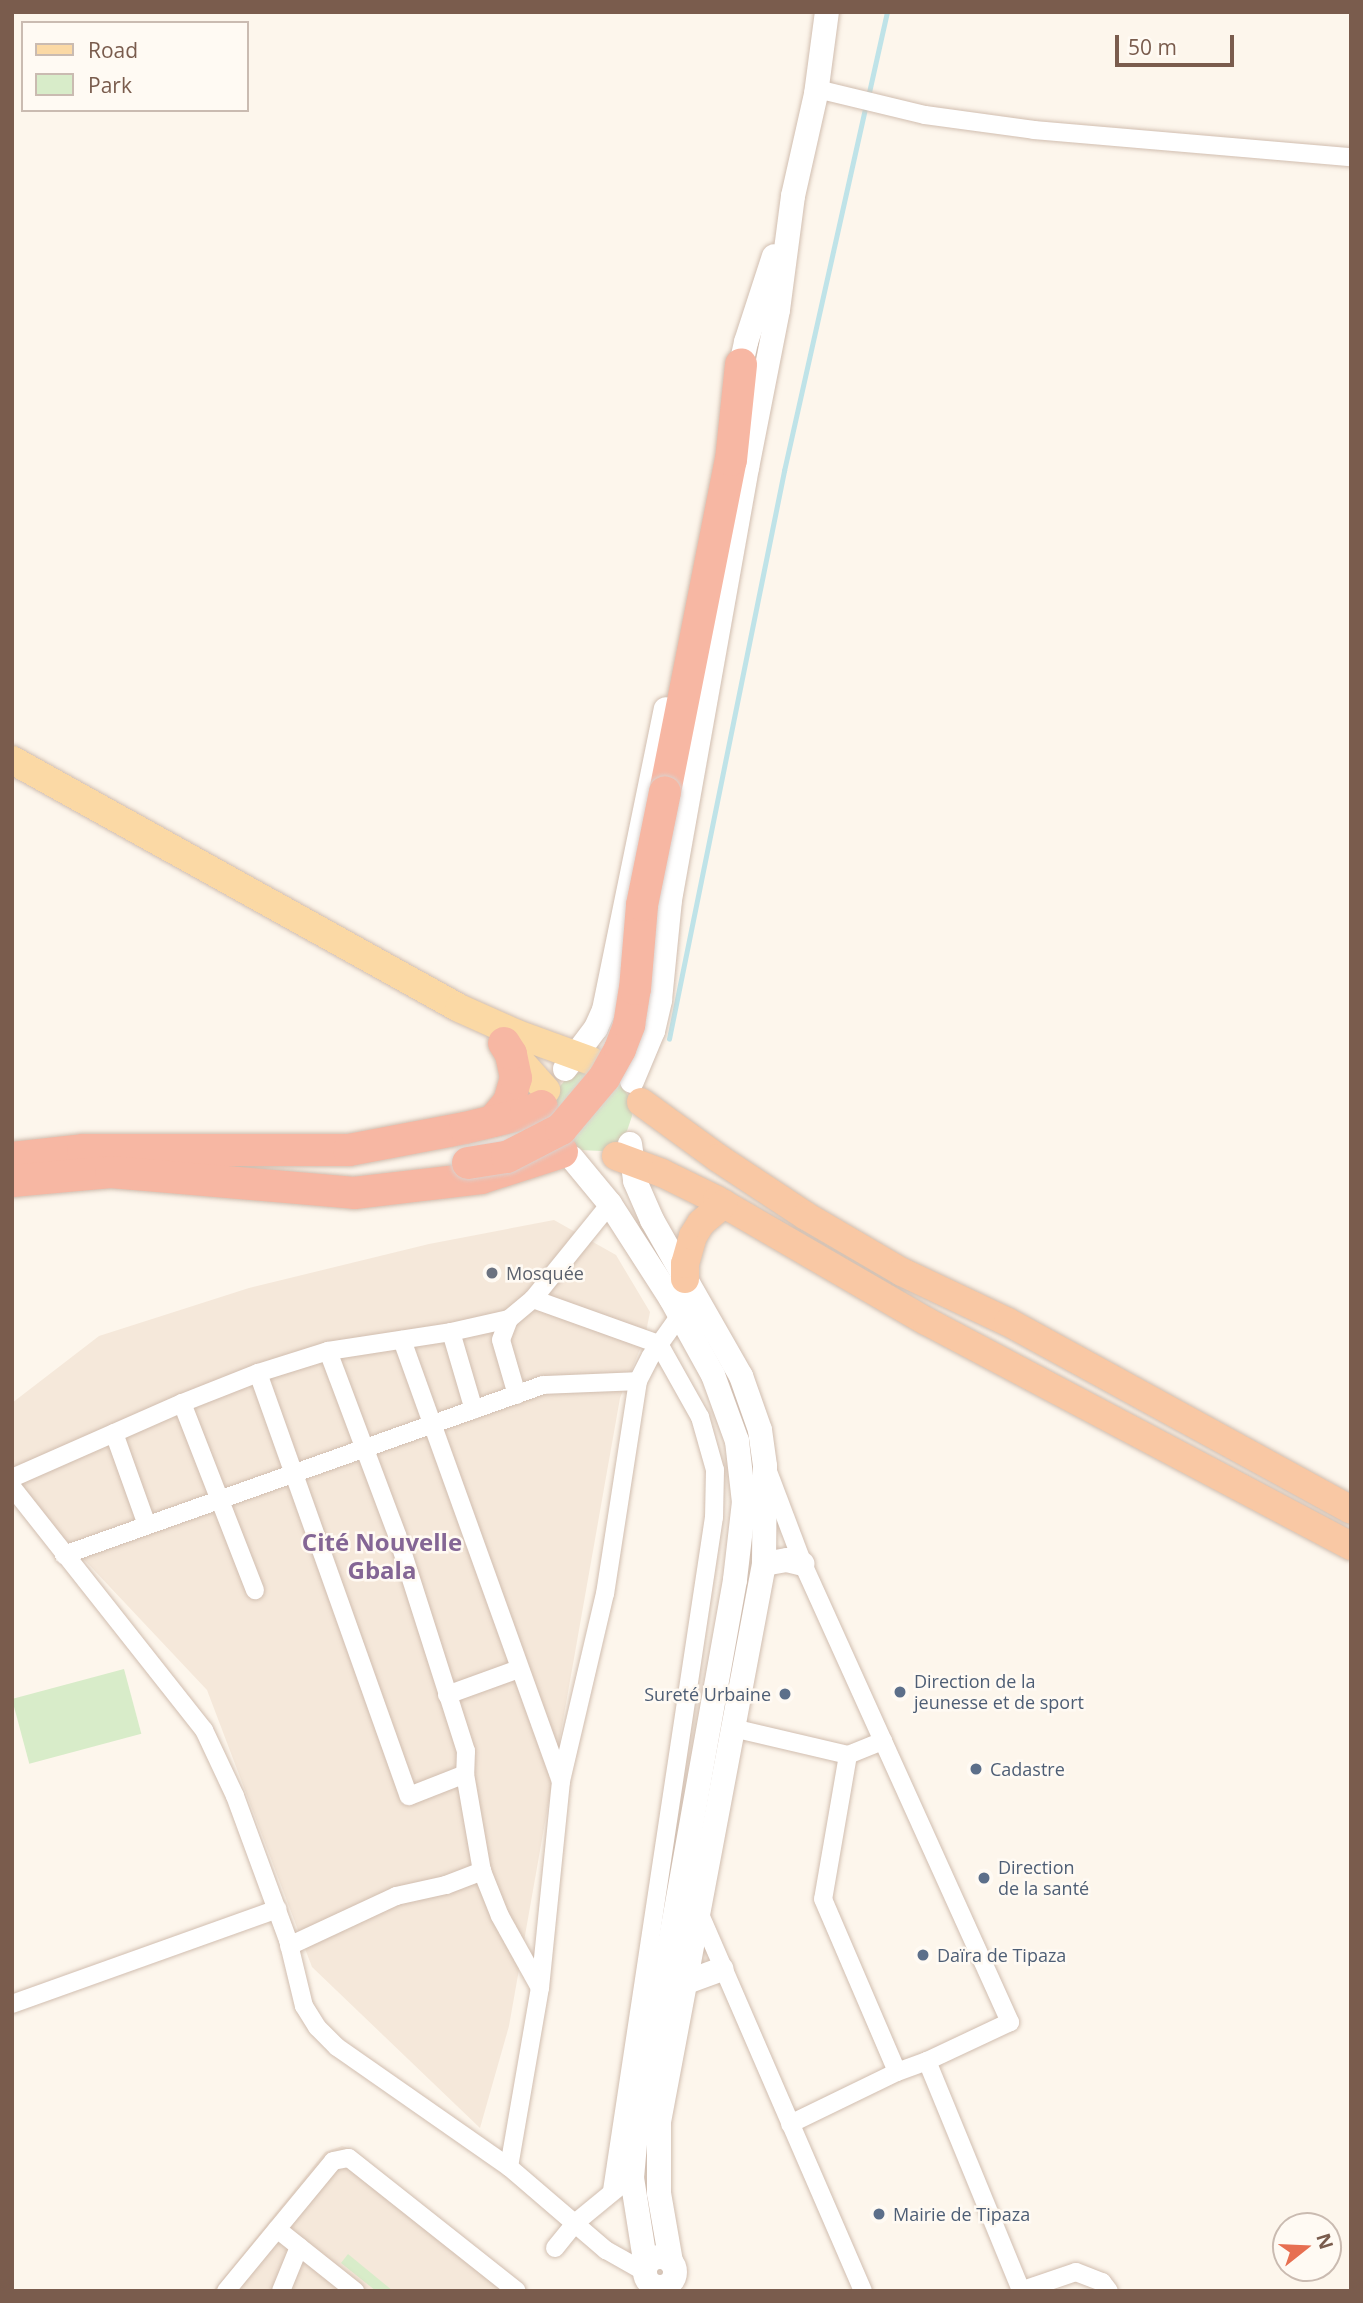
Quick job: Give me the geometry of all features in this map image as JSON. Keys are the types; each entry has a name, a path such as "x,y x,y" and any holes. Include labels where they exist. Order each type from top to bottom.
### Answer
{"highway":[{"path":"12,1181 111,1172 221,1167 274,1165 334,1171 468,1163 507,1157 561,1129 604,1078 621,1049 629,1026 642,905 734,442 741,365"},
{"path":"701,614 747,468"},
{"path":"493,1121 509,1102 514,1091 514,1066 504,1043"},
{"path":"636,1092 718,1158 806,1216 902,1272 1008,1322 1351,1510"},
{"path":"221,1167 349,1150 493,1121 526,1113 544,1098"},
{"path":"12,1158 83,1150 221,1167 354,1193 481,1178 567,1155"},
{"path":"626,1154 724,1204 926,1321 1351,1546"},
{"path":"685,1279 688,1249 693,1236 701,1223 724,1204"}],"main road":[{"path":"544,1098 577,1062 604,1010 623,907 741,365 793,196 817,89 827,12"},
{"path":"661,2277 657,2161 665,2084 764,1564 765,1465 760,1430 741,1376 643,1202 626,1154 639,1129 636,1092 653,1031 676,875 747,468 778,310 793,196"},
{"path":"12,760 459,1008 577,1062 610,1065 636,1092"},
{"path":"459,1008 504,1043 544,1098 548,1136 610,1204 680,1315 713,1375 730,1416 741,1468 742,1528 636,2133 622,2184 661,2277"},
{"path":"567,1155 594,1162 626,1154"},
{"path":"764,1564 779,1560 803,1564"},
{"path":"684,1983 722,1969"}],"street":[{"path":"817,89 926,116 1034,130 1351,157"},
{"path":"12,1478 182,1403 258,1373 328,1351 451,1332 509,1319 533,1299 610,1204"},
{"path":"533,1299 659,1344 700,1417 710,1446 715,1493 622,2184 575,2223 555,2248"},
{"path":"509,2167 540,1988 561,1781 605,1594 638,1381 659,1344 680,1315"},
{"path":"509,1319 501,1340 517,1395"},
{"path":"451,1332 474,1410"},
{"path":"402,1340 435,1424 561,1781"},
{"path":"328,1351 397,1535 466,1751 465,1774 482,1871 500,1916 540,1988"},
{"path":"258,1373 292,1476 326,1559 409,1796 465,1774"},
{"path":"64,1555 543,1385 638,1381"},
{"path":"182,1403 255,1590"},
{"path":"114,1433 147,1525"},
{"path":"765,1465 803,1564 1010,2022 897,2072 790,2124"},
{"path":"12,1487 204,1730 235,1796 277,1909 304,2006 317,2027 337,2047 509,2167 615,2257 661,2277"},
{"path":"447,1695 519,1668"},
{"path":"733,1728 848,1755 883,1741"},
{"path":"848,1755 823,1899 897,2072"},
{"path":"289,1946 396,1896 446,1885 482,1871"},
{"path":"12,2004 277,1909"},
{"path":"698,1910 863,2291"},
{"path":"927,2061 1021,2290 1076,2272 1102,2282 1109,2291"},
{"path":"226,2291 333,2161 349,2158 517,2291"},
{"path":"277,2229 355,2291"},
{"path":"281,2291 299,2247"}],"shaded area":[{"path":"554,1220 616,1255 650,1312 645,1337 620,1398 509,2026 480,2128 312,1967 207,1690 12,1483 12,1403 99,1336 249,1288 429,1244"},
{"path":"342,2146 354,2150 526,2291 213,2291 325,2152"}],"green space":[{"path":"580,1072 618,1080 631,1100 632,1116 627,1131 616,1143 602,1151 579,1150 555,1130 556,1091 566,1079"},
{"path":"124,1669 141,1734 29,1764 12,1699"},
{"path":"348,2254 393,2291 376,2291 341,2263"}],"waterway":[{"path":"868,97 887,12"},
{"path":"669,1039 784,471 866,105"}],"place":[{"name":"Mosquée","path":"492,1273"},
{"name":"Direction de la jeunesse et de sport","path":"900,1692"},
{"name":"Sureté Urbaine","path":"785,1694"},
{"name":"Cadastre","path":"976,1769"},
{"name":"Direction de la santé","path":"984,1878"},
{"name":"Daïra de Tipaza","path":"923,1955"},
{"name":"Mairie de Tipaza","path":"879,2214"}],"district":[{"name":"Cité Nouvelle Gbala","path":"382,1556"}]}
